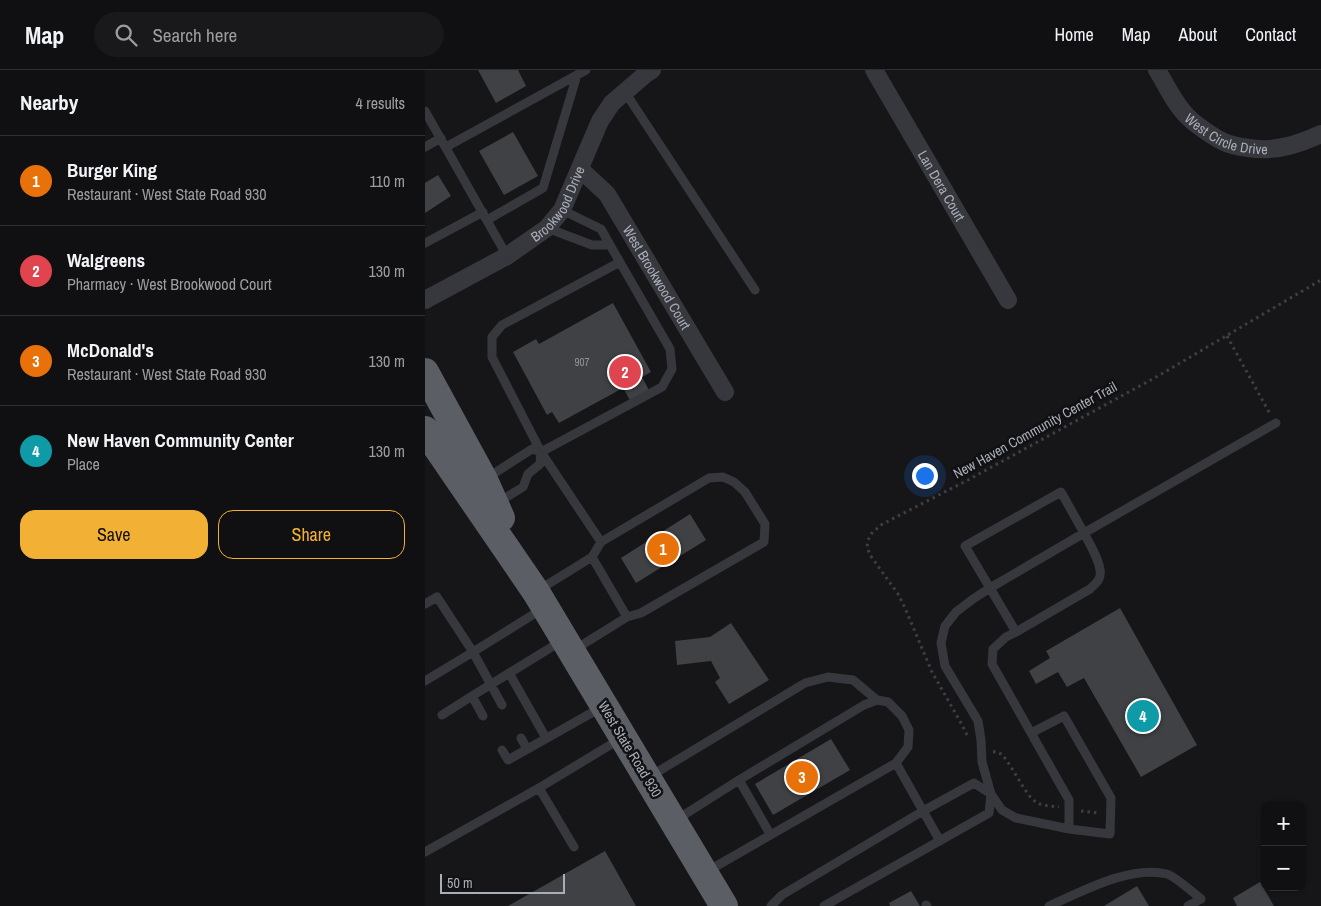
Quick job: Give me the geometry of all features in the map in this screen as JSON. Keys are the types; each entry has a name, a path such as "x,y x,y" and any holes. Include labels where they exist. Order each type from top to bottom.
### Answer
{"highway":[{"path":"425,372 489,492 540,599"},
{"path":"425,430 540,599"},
{"name":"West State Road 930","path":"540,599 724,906"}],"street":[{"name":"Brookwood Drive","path":"425,300 507,256 547,228 562,210 600,121 613,103 647,72 652,70"},
{"name":"Lan Dera Court","path":"874,70 1009,300"},
{"name":"West Circle Drive","path":"1157,70 1177,103 1189,118 1224,142 1269,150 1293,145 1321,134"},
{"name":"West Brookwood Court","path":"580,169 607,194 725,392"}],"lane":[{"path":"446,147 586,70"},
{"path":"425,243 485,216 505,210 543,188 577,75"},
{"path":"625,92 755,290"},
{"path":"425,111 507,256"},
{"path":"425,147 441,138"},
{"path":"489,492 531,449 541,452 662,387 672,369 670,349 601,229 562,210"},
{"path":"547,228 592,245 610,245"},
{"path":"601,542 541,452 492,357 492,338 503,325 619,262"},
{"path":"1031,733 1064,716 1111,798 1110,834 1069,829 1016,818 1002,810 991,794 982,762 978,721 945,666 941,643 945,626 956,612 989,588 1276,423"},
{"path":"489,492 523,486 528,474 539,464 541,452"},
{"path":"425,681 473,652 592,557 601,542 709,478 723,477 734,482 745,492 765,524 764,542 641,613 627,617 509,673 442,714"},
{"path":"1016,632 965,546 1061,492 1099,565 1101,572 1099,579 1091,589 1016,632 1006,637 993,650 992,664 1069,800 1069,829"},
{"path":"592,557 627,617"},
{"path":"425,604 437,597 473,652 502,705"},
{"path":"509,673 546,738"},
{"path":"647,778 805,683 828,677 853,680 877,700 888,702 902,716 909,730 908,748 896,763 770,834 704,874"},
{"path":"472,696 483,716"},
{"path":"673,822 848,714 877,700"},
{"path":"502,750 508,760 604,706"},
{"path":"521,738 527,749"},
{"path":"425,852 623,738"},
{"path":"896,763 940,841"},
{"path":"739,780 770,834"},
{"path":"771,906 783,895 923,811 974,783 991,794"},
{"path":"539,788 574,847"},
{"path":"824,906 989,813 991,794"},
{"path":"1049,906 1103,882 1139,872 1168,874 1201,898 1188,906"}],"path":[{"name":"New Haven Community Center Trail","path":"969,743 961,722 932,672 898,594 870,555 867,547 872,533 881,525 975,476 1157,376 1321,280"},
{"path":"1227,336 1276,423"},
{"path":"993,752 1001,754 1028,795 1036,802 1059,807"},
{"path":"1081,811 1104,814"}],"building":[{"path":"478,70 518,70 526,86 496,103"},
{"path":"513,132 538,176 504,195 479,151"},
{"path":"438,175 451,196 425,213 425,183"},
{"path":"613,303 651,372 642,377 650,392 631,402 623,388 559,423 552,412 547,415 513,352 536,339 539,344"},
{"path":"690,514 706,540 636,583 621,558"},
{"path":"1120,608 1197,745 1141,777 1084,678 1067,687 1058,672 1036,684 1029,671 1050,658 1046,651"},
{"path":"731,623 769,680 729,704 715,682 720,678 711,661 677,665 675,641 710,637"},
{"path":"831,739 850,770 773,815 755,784"},
{"path":"605,851 636,906 508,906"},
{"path":"1260,882 1261,891 1265,891 1274,906 1237,906 1233,898"},
{"path":"1137,886 1149,906 1104,906"},
{"path":"911,891 920,906 890,906 889,903"}],"place":[{"name":"Walgreens","path":"625,372"},
{"name":"Burger King","path":"663,549"},
{"name":"New Haven Community Center","path":"1143,716"},
{"name":"McDonald's","path":"802,777"}]}
